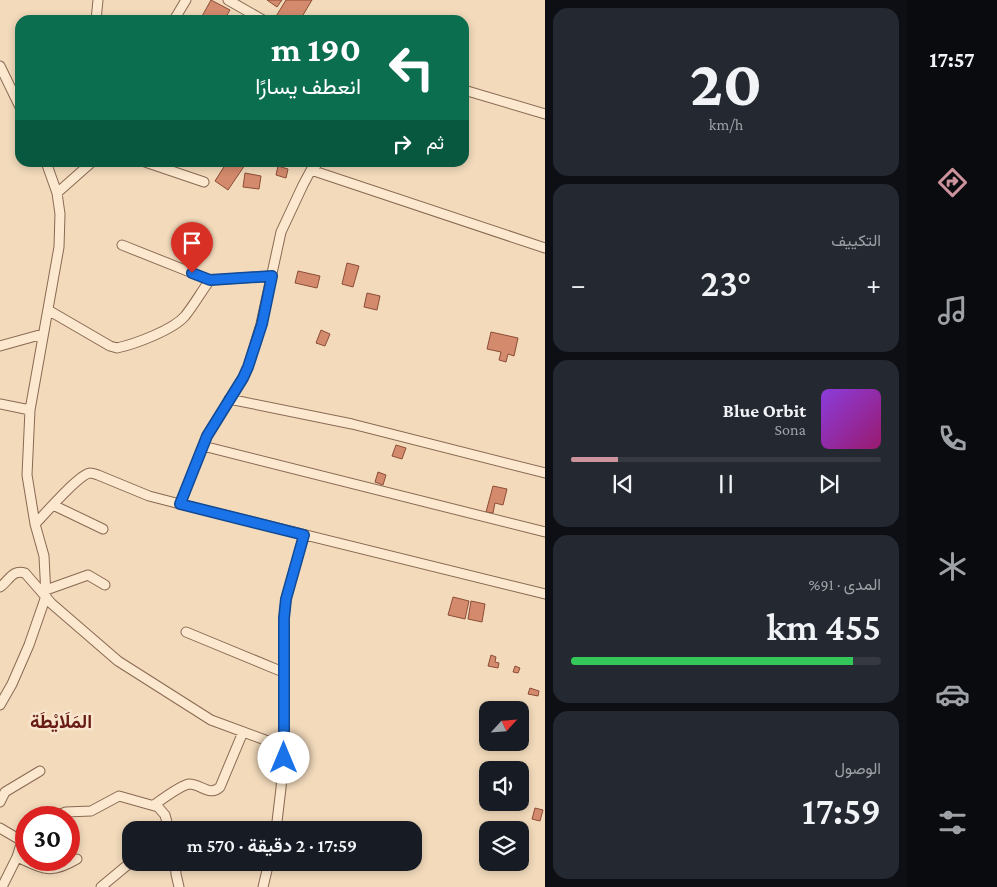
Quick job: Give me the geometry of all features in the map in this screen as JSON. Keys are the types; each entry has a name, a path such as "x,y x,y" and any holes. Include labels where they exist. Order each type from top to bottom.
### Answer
{"street":[{"path":"96,15 98,0"},
{"path":"178,15 186,0"},
{"path":"228,0 254,15"},
{"path":"0,66 15,97"},
{"path":"469,92 544,114"},
{"path":"0,705 12,684 25,653 46,593 44,556 35,524 27,475 30,410 59,247 60,214 57,192 48,167"},
{"path":"57,192 86,167"},
{"path":"160,167 204,182"},
{"path":"180,504 207,436 248,367 262,324 281,232 314,167"},
{"path":"311,170 544,248"},
{"path":"122,245 210,280 272,276"},
{"path":"48,310 110,346 117,348 176,324 185,316 210,280"},
{"path":"0,346 43,334"},
{"path":"229,399 352,424 544,473"},
{"path":"0,404 30,410"},
{"path":"203,446 544,532"},
{"path":"35,524 84,476 90,473 149,496 544,594"},
{"path":"53,505 103,529"},
{"path":"277,821 284,747 283,672 286,599 304,535"},
{"path":"0,587 13,574 25,573 91,639 118,661 211,720 284,747"},
{"path":"46,593 88,575 105,585"},
{"path":"186,632 283,672"},
{"path":"154,805 190,784 212,792 217,790 220,787 243,732"},
{"path":"0,802 5,792 40,772"},
{"path":"80,811 91,811 119,796 158,807 165,815 167,821"},
{"path":"0,828 15,835"},
{"path":"2,887 15,860"},
{"path":"101,887 122,870"},
{"path":"177,871 180,887"},
{"path":"263,887 267,871"}],"building":[{"path":"211,0 230,10 227,15 203,15"},
{"path":"267,0 282,0 277,7"},
{"path":"286,0 312,0 303,15 277,15"},
{"path":"224,167 244,167 228,190 215,181"},
{"path":"278,167 288,169 286,178 276,175"},
{"path":"245,173 261,176 259,189 243,187"},
{"path":"347,263 359,266 353,287 342,284"},
{"path":"298,271 320,276 317,288 295,283"},
{"path":"367,293 380,296 377,310 364,307"},
{"path":"321,330 330,334 325,346 316,343"},
{"path":"491,332 518,338 514,356 508,354 506,362 499,360 501,352 487,349"},
{"path":"396,445 406,448 402,459 392,456"},
{"path":"378,472 386,475 383,485 375,482"},
{"path":"493,486 507,489 503,505 495,503 493,513 486,512"},
{"path":"453,597 469,601 465,619 448,615"},
{"path":"471,601 485,604 482,622 468,619"},
{"path":"491,655 496,657 495,662 499,663 498,668 488,666"},
{"path":"515,666 520,668 518,673 513,672"},
{"path":"530,688 539,691 538,696 528,694"},
{"path":"535,808 543,810 540,821 532,819"}],"district":[{"name":"المَلَايْطَة","path":"61,721"}],"route":[{"path":"192,273 210,280 272,276 262,324 248,367 207,436 180,504 304,535 286,599 284,618 284,758"}]}
